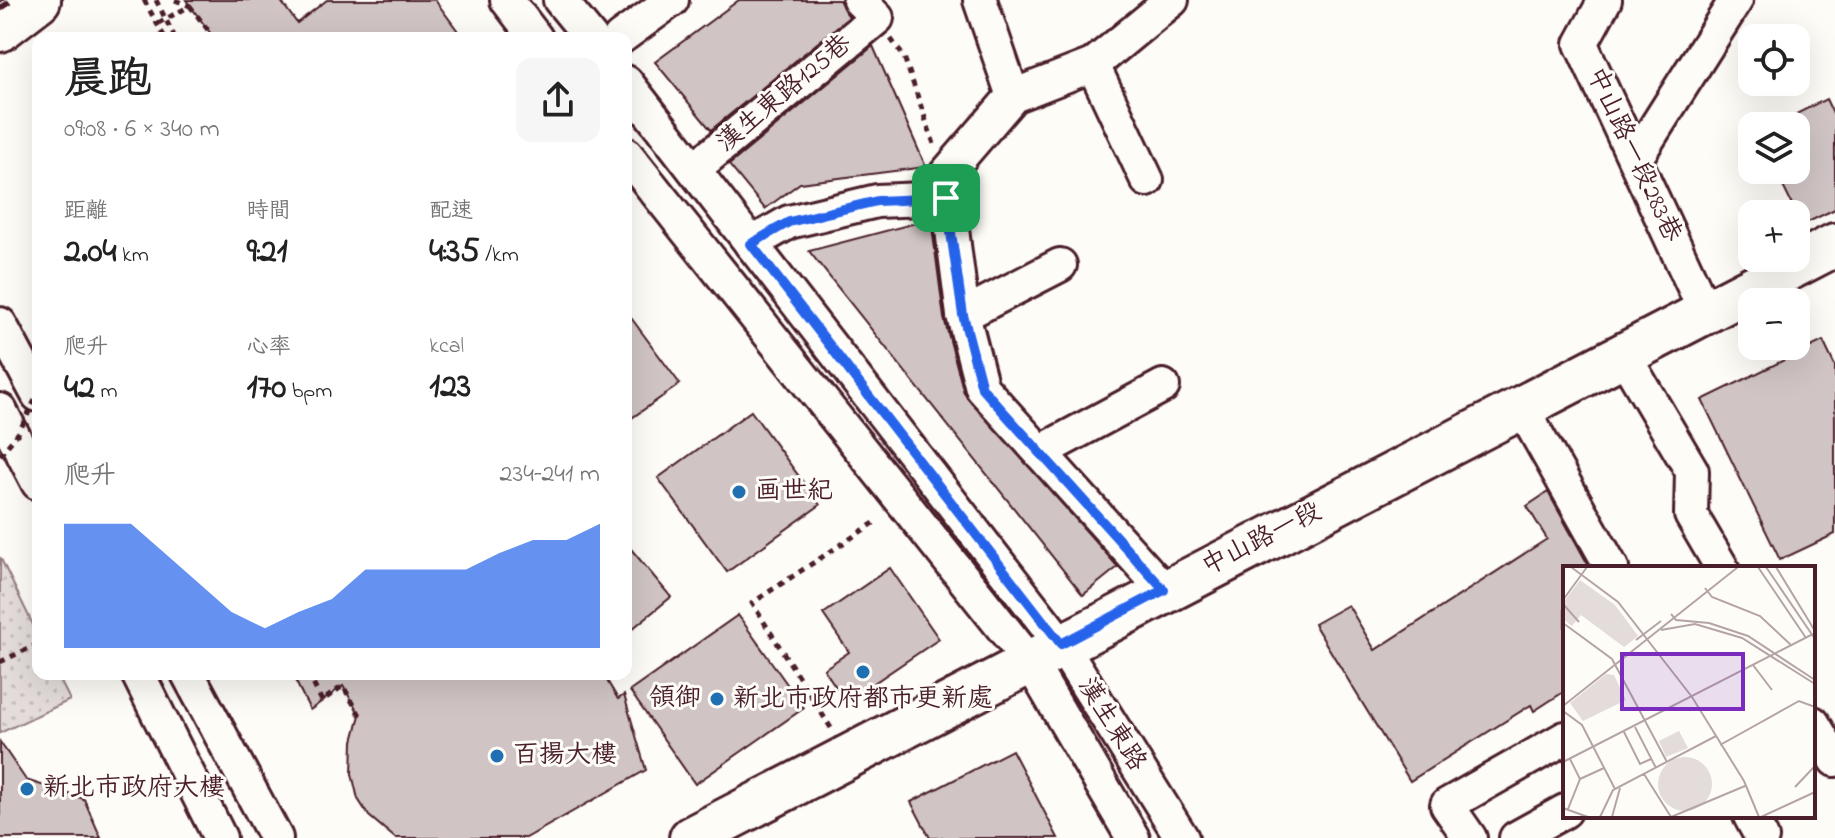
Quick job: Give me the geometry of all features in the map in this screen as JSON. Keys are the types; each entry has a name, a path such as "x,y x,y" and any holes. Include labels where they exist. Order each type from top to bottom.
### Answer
{"main road":[{"path":"0,30 39,0"},
{"name":"中山路一段","path":"691,838 1164,590 1835,245"}],"street":[{"path":"507,0 531,32"},
{"path":"560,0 586,32"},
{"path":"628,32 672,0"},
{"path":"980,0 1013,96"},
{"path":"751,244 789,222 945,186 1013,96 1093,65 1172,0"},
{"name":"中山路一段283巷","path":"1605,0 1581,44 1705,311"},
{"path":"1636,158 1736,0"},
{"name":"漢生東路125巷","path":"694,169 868,9"},
{"path":"1093,65 1147,180"},
{"name":"漢生東路","path":"632,90 751,244 1182,838"},
{"name":"漢生東路","path":"632,161 1046,653 1133,838"},
{"path":"945,186 963,315 982,388 1164,590"},
{"path":"963,315 1060,265"},
{"path":"0,324 32,384"},
{"path":"1623,354 1692,471 1691,515 1721,566"},
{"path":"1040,452 1163,386"},
{"path":"1521,406 1611,566"},
{"path":"0,410 32,471"},
{"path":"141,680 220,838"},
{"path":"191,680 276,838"},
{"path":"1815,726 1835,760"},
{"path":"1470,838 1447,805 1563,739"},
{"path":"1516,838 1563,812"},
{"path":"1751,818 1762,838"}],"path":[{"path":"144,0 162,32"},
{"path":"147,7 156,0 172,32"},
{"path":"175,0 190,6 210,32"},
{"path":"158,23 190,6"},
{"path":"868,9 904,57 945,186"},
{"path":"0,455 19,432 32,407"},
{"path":"831,728 752,603 874,523"},
{"path":"0,662 32,647"},
{"path":"311,680 322,701 343,686 360,715"}],"shaded area":[{"path":"0,557 32,623 32,680 60,680 70,700 0,733"}],"building":[{"path":"186,0 280,0 297,23 327,0 435,0 459,32 210,32"},
{"path":"739,0 839,0 849,17 711,130 655,62"},
{"path":"873,46 926,167 800,183 765,209 729,165"},
{"path":"1826,99 1835,118 1835,209 1810,221 1810,200 1790,200 1782,184 1810,184 1810,112 1800,112"},
{"path":"931,219 944,318 964,393 1118,567 1083,595 809,251"},
{"path":"632,319 680,384 632,418"},
{"path":"1823,341 1835,366 1835,534 1780,560 1702,400 1784,360 1810,360 1810,347"},
{"name":"画世紀","path":"751,411 820,505 727,572 658,478"},
{"path":"1548,492 1589,566 1563,566 1563,692 1534,711 1531,705 1410,781 1314,624 1348,605 1375,650 1547,539 1527,506"},
{"path":"632,550 671,597 632,629"},
{"path":"890,568 939,639 846,702 824,669 849,652 823,614"},
{"name":"領御","path":"738,615 804,708 695,784 630,691"},
{"name":"百揚大樓","path":"295,680 607,680 618,699 624,695 646,770 526,838 395,838 369,816 358,799 352,774 353,741 360,715 343,686 310,710"},
{"name":"新北市政府大樓","path":"0,742 26,780 84,799 101,838 0,838"},
{"path":"1012,750 1058,838 930,838 911,802"}],"railway":[{"path":"0,9 12,0"}],"place":[{"name":"画世紀","path":"739,492"},
{"name":"新北市政府都市更新處","path":"863,672"},
{"name":"領御","path":"717,699"},
{"name":"百揚大樓","path":"497,756"},
{"name":"新北市政府大樓","path":"27,789"}],"route":[{"path":"946,198 963,315 982,388 1164,590 1061,644 751,244 789,222 877,201 946,198"}]}
